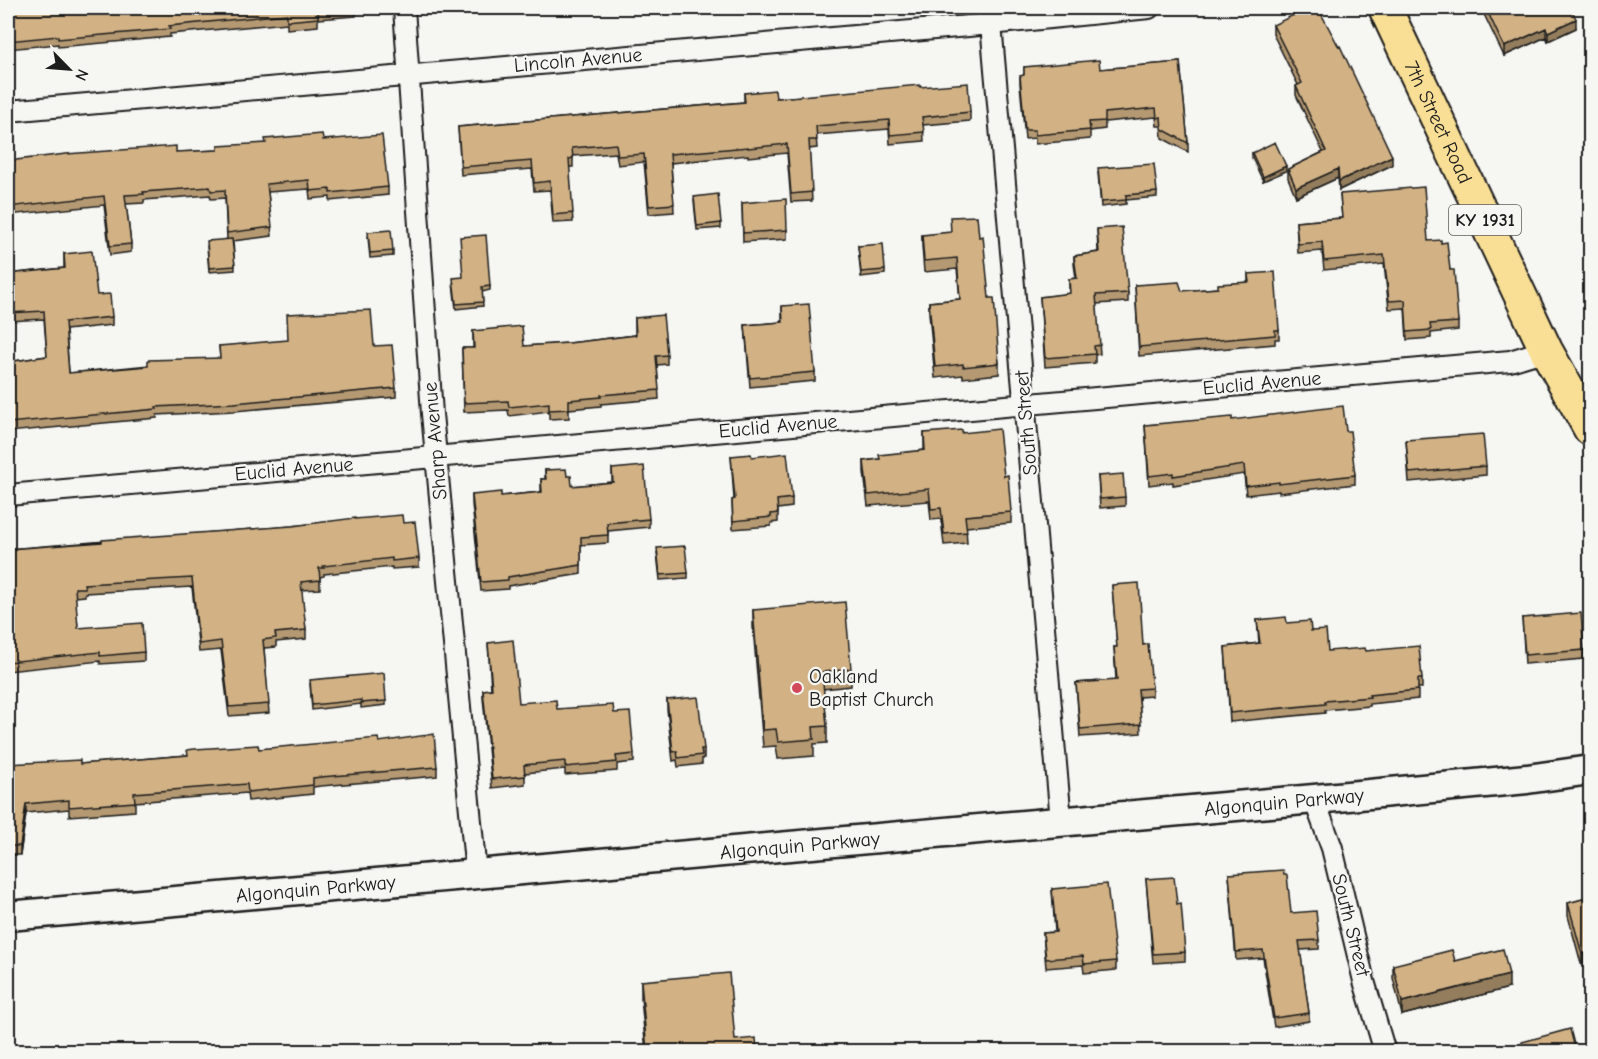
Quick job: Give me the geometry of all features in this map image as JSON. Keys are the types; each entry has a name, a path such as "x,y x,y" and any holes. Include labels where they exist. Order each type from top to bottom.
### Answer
{"main road":[{"name":"7th Street Road","path":"1385,8 1546,350 1590,429"},
{"name":"Algonquin Parkway","path":"8,916 1516,780 1590,770"}],"street":[{"name":"Sharp Avenue","path":"404,8 418,231 436,456 476,874"},
{"name":"Lincoln Avenue","path":"8,111 1149,8"},
{"name":"South Street","path":"990,24 1062,821"},
{"name":"Euclid Avenue","path":"8,495 1510,362 1546,350"},
{"name":"South Street","path":"1314,798 1332,848 1364,981 1385,1052"}],"building":[{"path":"8,8 355,8 318,11 318,18 287,21 287,14 169,26 170,29 8,41"},
{"path":"1308,8 1318,8 1340,46 1392,156 1339,181 1338,169 1296,188 1288,169 1326,151 1296,86 1302,83 1273,25"},
{"path":"1486,8 1571,8 1576,19 1548,32 1546,28 1504,47"},
{"path":"1099,60 1100,69 1180,62 1188,143 1162,129 1161,117 1157,118 1156,108 1105,113 1105,121 1089,122 1090,130 1035,135 1035,130 1025,130 1020,76 1024,75 1024,67"},
{"path":"968,83 970,112 922,117 924,132 890,135 889,120 816,126 817,140 809,140 812,192 791,194 787,144 670,154 674,204 649,206 644,154 618,156 616,144 572,148 573,158 569,159 573,213 553,215 550,181 534,183 532,161 461,167 458,127 745,102 744,93 775,90 776,98 779,98 920,85 920,87"},
{"path":"322,134 323,140 382,135 388,187 330,193 330,189 310,191 309,180 267,184 272,227 227,233 225,190 211,191 210,187 125,195 131,244 110,246 104,196 8,207 8,161 66,154 176,146 176,152 218,150 218,146 266,143 265,139"},
{"path":"1275,142 1286,166 1263,177 1252,153"},
{"path":"1154,164 1157,192 1126,195 1126,200 1101,202 1098,168"},
{"path":"1424,187 1428,241 1447,242 1450,270 1454,270 1458,322 1430,324 1431,330 1407,332 1405,300 1389,301 1384,255 1324,261 1322,242 1298,244 1296,222 1342,218 1340,194"},
{"path":"718,194 721,223 697,226 694,197"},
{"path":"786,199 787,230 743,233 742,203"},
{"path":"977,216 979,237 983,236 989,298 994,298 999,363 935,367 929,302 960,299 957,258 924,261 922,235 951,232 950,217"},
{"path":"1122,227 1128,293 1096,295 1100,345 1094,346 1095,354 1045,358 1040,297 1070,293 1069,279 1077,278 1074,256 1099,252 1097,229"},
{"path":"391,230 393,251 370,253 368,232"},
{"path":"486,235 490,286 482,287 483,302 456,304 453,278 463,277 460,237"},
{"path":"232,239 235,266 209,268 207,241"},
{"path":"883,244 885,270 861,272 858,246"},
{"path":"92,251 97,295 110,294 112,317 65,322 69,373 148,366 148,360 220,358 219,346 288,340 287,314 371,310 374,346 392,345 396,388 234,403 156,407 157,409 8,423 8,362 47,356 44,311 8,313 8,274 65,268 64,254"},
{"path":"1275,272 1279,330 1275,330 1275,335 1139,347 1135,285 1179,282 1182,291 1218,288 1218,284 1249,282 1248,274"},
{"path":"809,304 815,372 750,378 745,325 783,322 782,306"},
{"path":"663,315 667,355 656,356 659,390 569,400 569,409 549,410 549,403 509,407 508,401 464,403 462,348 474,348 473,331 522,326 524,346 569,343 636,335 635,318"},
{"path":"1343,406 1346,431 1350,431 1355,475 1246,486 1244,465 1173,476 1173,473 1149,476 1145,425 1232,417 1232,420"},
{"path":"999,429 1004,476 1008,475 1011,512 965,516 967,532 944,534 941,508 931,509 929,489 868,495 864,461 880,459 879,455 925,450 924,433 962,430 962,433"},
{"path":"1483,434 1486,466 1409,473 1406,440"},
{"path":"787,453 792,498 777,500 778,513 771,514 771,517 733,521 732,500 735,499 731,456 751,454 752,457"},
{"path":"644,466 649,519 607,523 608,535 581,537 581,565 508,577 508,580 481,582 472,495 501,492 501,496 542,492 541,479 546,479 545,470 566,469 567,476 571,476 572,486 613,482 612,469"},
{"path":"1123,474 1125,497 1100,499 1098,476"},
{"path":"402,515 403,523 415,522 419,558 392,561 392,558 323,566 324,568 319,568 320,580 301,582 306,630 275,633 276,638 263,640 269,704 229,707 221,641 199,644 192,578 84,584 85,588 75,588 78,628 142,623 144,652 100,656 100,652 8,662 8,549"},
{"path":"685,546 688,573 660,575 657,548"},
{"path":"1139,583 1143,645 1148,644 1152,688 1138,689 1141,724 1080,729 1076,683 1117,680 1112,585"},
{"name":"Oakland Baptist Church","path":"845,602 851,669 822,672 827,726 813,727 814,739 778,742 776,729 763,730 753,610"},
{"path":"1581,613 1584,650 1525,655 1522,618"},
{"path":"1286,617 1287,623 1310,621 1311,631 1326,630 1328,651 1365,648 1366,651 1419,646 1422,679 1418,679 1418,690 1325,701 1325,704 1230,713 1225,647 1260,643 1257,620"},
{"path":"513,640 519,703 556,700 557,709 613,705 614,713 630,712 634,754 616,756 617,762 565,767 565,761 524,765 525,776 492,779 483,690 492,689 488,643"},
{"path":"384,673 386,701 361,703 361,700 312,705 310,680"},
{"path":"698,697 704,749 701,749 702,755 678,758 677,751 673,752 667,700"},
{"path":"434,734 437,767 313,778 313,785 248,792 247,784 134,793 135,802 69,807 69,800 26,804 20,846 11,846 8,764 80,760 80,764 188,755 187,750 195,749 258,745 259,749 378,738 379,742"},
{"path":"1283,870 1284,875 1287,875 1291,913 1316,911 1319,940 1299,941 1309,1013 1274,1018 1263,950 1236,952 1229,874"},
{"path":"1174,877 1177,904 1181,903 1185,952 1153,954 1146,879"},
{"path":"1107,884 1116,961 1084,964 1083,956 1046,959 1043,933 1056,932 1052,889"},
{"path":"1590,897 1590,951 1582,954 1568,903"},
{"path":"1503,949 1509,975 1402,1002 1393,965 1452,950 1455,961"},
{"path":"729,973 735,1040 756,1038 757,1052 647,1052 641,981"},
{"path":"1570,1029 1576,1052 1523,1052 1522,1042"}],"place":[{"name":"Oakland Baptist Church","path":"797,688"}]}
